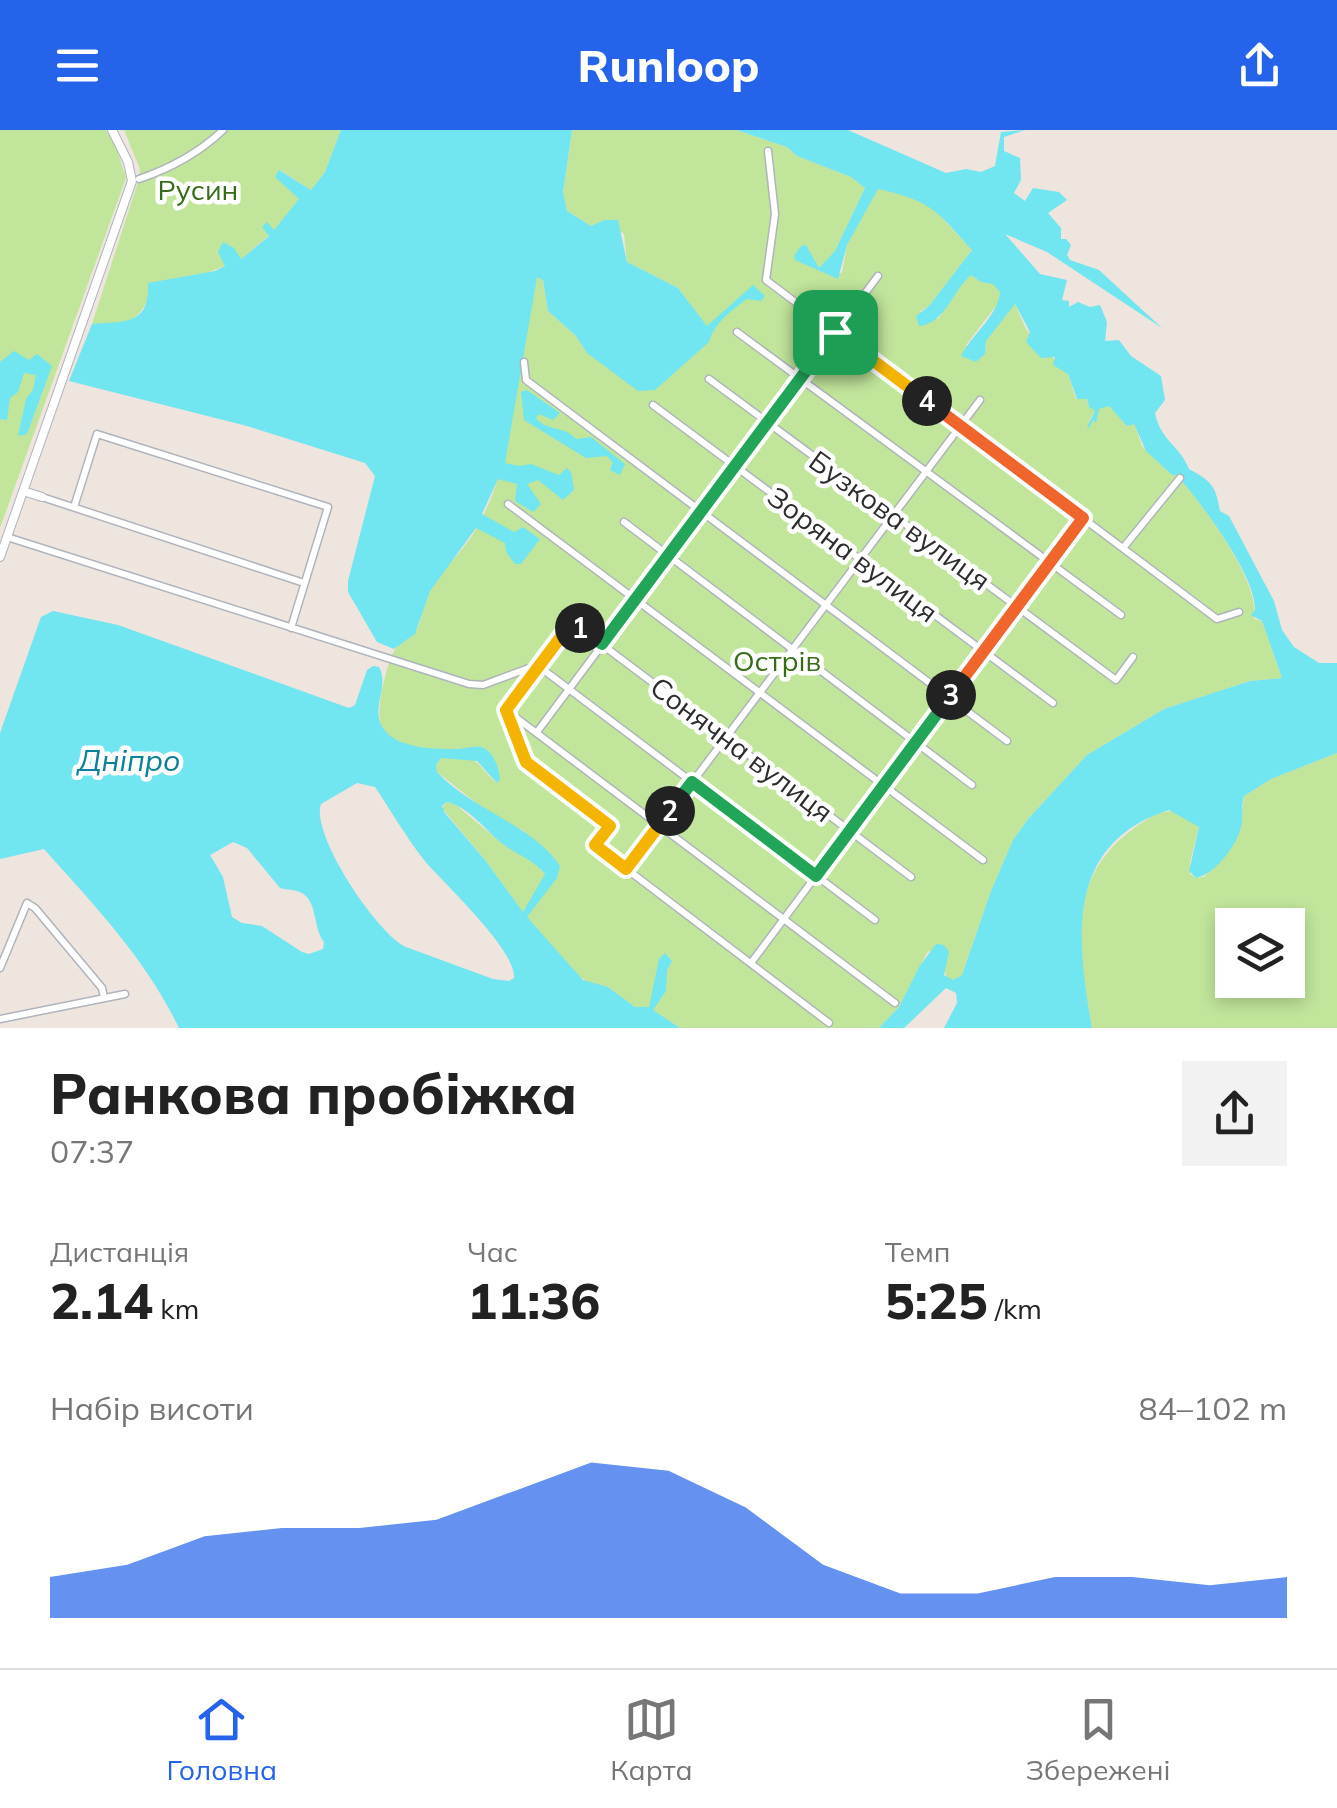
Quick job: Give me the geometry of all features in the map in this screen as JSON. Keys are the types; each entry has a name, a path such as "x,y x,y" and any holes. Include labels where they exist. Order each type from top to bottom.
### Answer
{"street":[{"path":"0,557 136,180 112,130"},
{"path":"136,180 170,168 223,130"},
{"path":"768,151 775,214 766,280 1218,619 1239,612"},
{"path":"537,732 878,276"},
{"path":"737,332 1121,616"},
{"path":"524,362 526,380 1007,741"},
{"name":"Бузкова вулиця","path":"709,379 1116,680 1133,657"},
{"path":"626,869 980,400"},
{"name":"Зоряна вулиця","path":"653,405 1053,704"},
{"path":"74,507 97,434 328,507 291,628"},
{"path":"1124,548 1180,478"},
{"path":"24,491 304,583"},
{"path":"508,504 982,860"},
{"path":"750,963 1083,518"},
{"path":"624,522 972,784"},
{"path":"7,537 476,686 537,665"},
{"name":"Сонячна вулиця","path":"537,665 572,622 911,877"},
{"path":"537,665 876,920"},
{"path":"506,710 537,665"},
{"path":"506,710 895,1003"},
{"path":"506,710 526,762 610,826 595,845 830,1023"},
{"path":"0,968 28,904 102,988 104,998"},
{"path":"0,1019 125,994"}],"green space":[{"path":"0,130 106,130 126,178 0,528"},
{"name":"Русин","path":"124,130 341,130 325,172 311,190 280,170 300,198 274,231 262,227 269,235 241,259 149,297 133,319 92,324 139,179 140,169"},
{"name":"Острів","path":"572,130 736,130 787,147 797,156 851,177 865,188 835,251 818,270 842,273 847,245 878,188 930,205 972,250 929,306 919,312 938,319 971,275 981,282 993,283 1000,292 999,302 966,345 976,362 985,354 986,341 1014,302 1026,329 1068,374 1076,399 1087,399 1089,407 1098,407 1087,423 1099,409 1109,405 1127,426 1134,423 1142,446 1172,475 1177,475 1214,523 1248,584 1254,619 1262,621 1282,678 1250,681 1164,709 1087,755 1013,840 962,975 953,980 947,978 944,969 948,957 928,951 899,1007 879,1028 680,1028 649,1008 635,1007 608,987 589,983 576,974 523,913 442,808 447,802 455,804 499,841 532,860 549,879 524,831 490,814 437,772 441,758 471,759 497,783 480,747 412,746 399,742 381,725 381,699 394,651 416,631 431,588 473,534 500,473 537,277 543,281 548,311 576,336 587,353 711,332 678,288 627,262 624,234 604,220 591,226 567,211 563,193"},
{"path":"1337,753 1337,1028 1092,1028 1083,973 1081,920 1095,871 1133,829 1163,812 1175,811 1199,827 1190,874 1204,877 1228,851 1240,830 1244,796 1271,779"}],"water":[{"path":"341,130 572,130 563,192 567,211 591,226 604,220 618,220 627,262 678,288 707,326 753,285 765,296 761,301 747,299 730,312 709,342 655,390 638,391 587,353 576,336 548,311 543,280 537,277 505,463 531,464 559,475 567,468 574,490 563,500 538,480 527,484 541,504 533,512 515,501 517,484 498,479 482,514 514,532 523,527 540,539 521,564 515,564 505,543 476,528 430,591 415,634 394,649 377,642 348,592 375,476 365,463 247,426 69,381 92,324 124,321 140,314 145,307 148,283 215,271 225,266 218,252 223,242 234,248 241,259 269,236 262,227 267,222 274,230 299,199 275,177 279,170 311,190 325,172"},
{"path":"736,130 848,130 946,173 966,169 981,172 995,166 1001,132 1025,130 1004,137 1004,151 1020,158 1021,180 1014,193 1025,201 1033,188 1059,192 1067,200 1048,213 1061,228 1061,239 1071,245 1067,255 1070,260 1099,270 1162,328 1047,252 1005,234 1040,274 1067,280 1062,300 1069,301 1069,307 1078,302 1090,307 1100,305 1107,322 1105,341 1119,340 1131,356 1161,376 1165,400 1155,413 1158,423 1189,469 1212,486 1220,511 1229,516 1274,601 1282,630 1294,647 1319,663 1337,663 1337,753 1271,779 1244,796 1241,829 1226,856 1211,871 1196,878 1189,871 1199,827 1169,810 1135,826 1110,846 1094,871 1085,900 1082,930 1092,1028 944,1028 957,1003 956,993 946,988 904,1028 879,1028 899,1007 919,967 936,944 944,945 949,952 944,975 953,980 962,975 1013,840 1087,755 1164,709 1250,681 1282,678 1262,621 1251,615 1255,610 1253,595 1237,559 1212,520 1177,475 1172,475 1146,451 1134,424 1127,426 1109,406 1099,409 1096,423 1093,420 1087,427 1095,411 1087,399 1077,399 1068,374 1053,365 1055,357 1041,358 1026,342 1030,332 1015,304 986,341 985,354 976,362 961,356 995,309 1000,292 993,284 971,275 936,319 919,326 916,316 929,306 972,250 941,217 911,198 878,189 847,245 838,279 795,260 794,256 806,245 819,268 835,251 865,188 851,177 797,156 787,147"},
{"path":"14,351 29,360 37,354 52,366 27,434 18,436 36,375 24,373 18,392 10,398 7,420 0,419 0,362"},
{"path":"527,390 560,413 553,420 539,414 536,418 540,422 576,439 591,437 625,464 620,475 610,470 613,463 607,456 586,458 524,420 521,392"},
{"name":"Дніпро","path":"53,611 118,625 349,708 355,705 367,670 379,667 382,682 378,713 389,735 417,746 486,749 497,765 497,783 477,761 441,758 437,772 467,797 534,839 560,866 557,878 527,917 583,980 608,987 635,1007 649,1007 659,959 665,953 672,961 667,970 666,991 653,1010 680,1028 179,1028 135,956 44,849 0,859 0,733 41,617","holes":["357,783 375,787 424,860 491,934 514,978 493,979 394,939 364,904 336,859 320,818 321,804","447,802 468,813 545,874 523,912 445,813 442,806","233,842 247,848 280,888 304,894 312,906 323,949 302,952 262,926 232,917 223,877 210,855"]}],"route":[{"path":"835,332 1083,518 816,876 692,782 626,869 595,845 610,826 526,762 506,710 572,622 602,644 835,332"}]}
